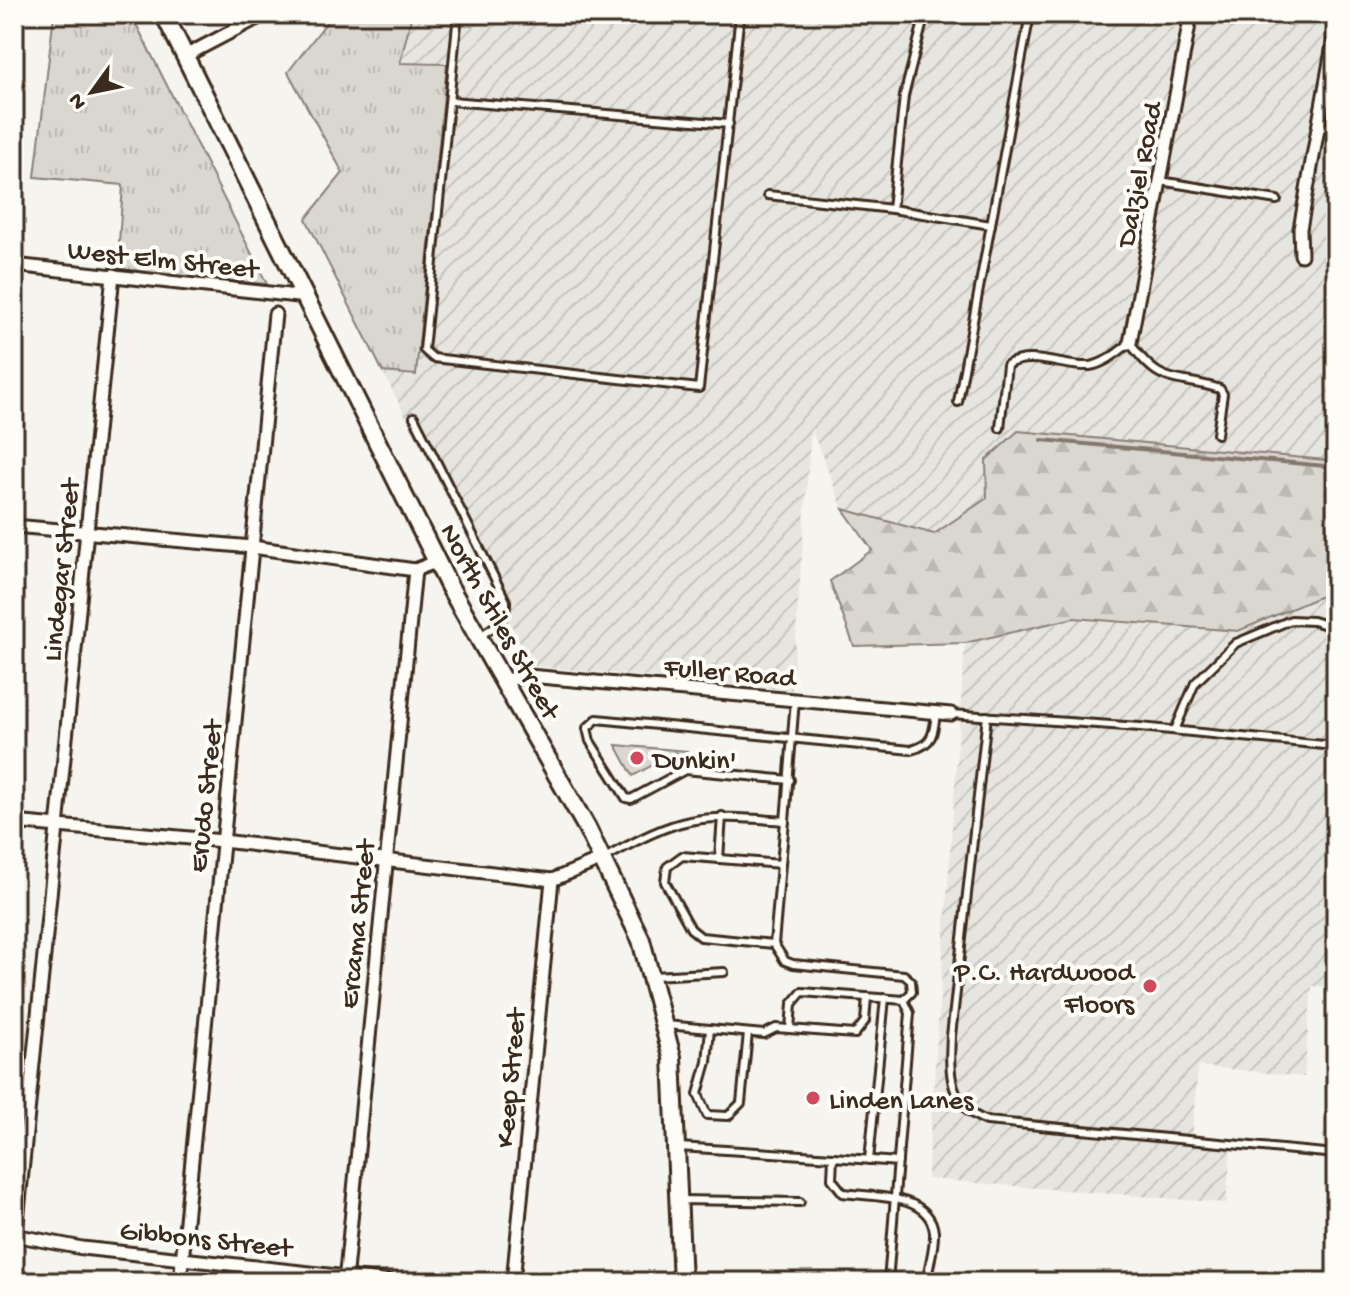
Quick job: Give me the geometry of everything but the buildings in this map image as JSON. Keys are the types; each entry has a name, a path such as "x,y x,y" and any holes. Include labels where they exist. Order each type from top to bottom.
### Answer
{"main road":[{"name":"North Stiles Street","path":"164,14 438,561 587,828 641,940 672,1057 682,1282"}],"street":[{"path":"185,56 265,14"},
{"name":"Dalziel Road","path":"1130,343 1191,14"},
{"path":"1301,255 1300,229 1336,28"},
{"name":"West Elm Street","path":"14,265 306,297"},
{"name":"Lindegar Street","path":"14,1251 113,275"},
{"name":"Erudo Street","path":"180,1282 275,314"},
{"path":"14,526 252,547 415,570 438,561"},
{"name":"Ercama Street","path":"345,1279 415,570"},
{"name":"Fuller Road","path":"505,680 529,676 951,714"},
{"path":"14,822 223,841 385,863 552,880 600,860"},
{"name":"Keep Street","path":"513,1282 552,880"},
{"name":"Gibbons Street","path":"15,1235 82,1248 392,1282"}],"lane":[{"path":"458,14 424,350 433,358 699,388 740,14"},
{"path":"892,209 904,96 925,14"},
{"path":"958,402 1030,14"},
{"path":"451,101 729,124"},
{"path":"1319,126 1336,130"},
{"path":"1160,181 1277,200"},
{"path":"768,195 892,209 991,225"},
{"path":"1000,428 1007,365 1011,362 1023,359 1090,366 1130,343 1145,364 1160,376 1220,389 1223,394 1217,434"},
{"path":"414,417 506,601 507,613 500,623 478,637"},
{"path":"1175,730 1195,683 1236,643 1291,620 1336,628"},
{"path":"795,700 794,741 774,944 785,961 793,964 904,975 911,981 912,992 904,1000"},
{"path":"790,780 685,770 631,799 626,798 590,741 587,728 597,719 794,741 911,750 929,743 934,736 936,712"},
{"path":"951,714 1175,730 1324,745 1336,743"},
{"path":"987,716 951,1036 950,1071 955,1096 970,1115 987,1121 1336,1154"},
{"path":"719,859 722,816"},
{"path":"600,860 672,823 722,816 785,821"},
{"path":"774,944 701,937 691,929 665,882 667,867 682,856 781,864"},
{"path":"653,976 724,972"},
{"path":"790,1029 792,1004 802,992 904,1000"},
{"path":"666,1025 748,1033 790,1029 855,1034 865,1021 867,997"},
{"path":"869,1160 885,998"},
{"path":"888,1282 910,1013 904,1000"},
{"path":"710,1029 707,1062 698,1094 707,1115 728,1116 741,1103 748,1033"},
{"path":"676,1147 898,1162"},
{"path":"833,1157 832,1179 843,1193 916,1204 927,1214 934,1232 927,1282"},
{"path":"679,1200 800,1202"}],"shaded area":[{"path":"412,14 1336,14 1336,461 1019,431 986,460 988,498 934,534 843,509 811,428 792,690 532,666 383,372 416,374 447,65 400,64"},
{"path":"1336,590 1336,987 1312,986 1304,1077 1198,1066 1192,1135 1232,1139 1226,1203 927,1179 965,643 1074,618 1237,631"},
{"path":"1336,1015 1336,1144 1322,1142"}],"green space":[{"path":"54,14 131,14 267,284 117,271 123,185 35,177"},
{"path":"333,14 412,14 400,63 447,64 416,375 383,372 306,219 343,173 288,72"},
{"path":"1018,431 1336,461 1336,590 1238,631 1074,618 965,643 854,646 830,581 872,550 843,509 934,534 987,498 986,460"},
{"path":"616,745 687,751 686,761 682,761 676,752 633,776"}],"waterway":[{"path":"1042,440 1336,467"}],"place":[{"name":"Dunkin'","path":"637,758"},
{"name":"P.C. Hardwood Floors","path":"1150,986"},
{"name":"Linden Lanes","path":"813,1098"}]}
